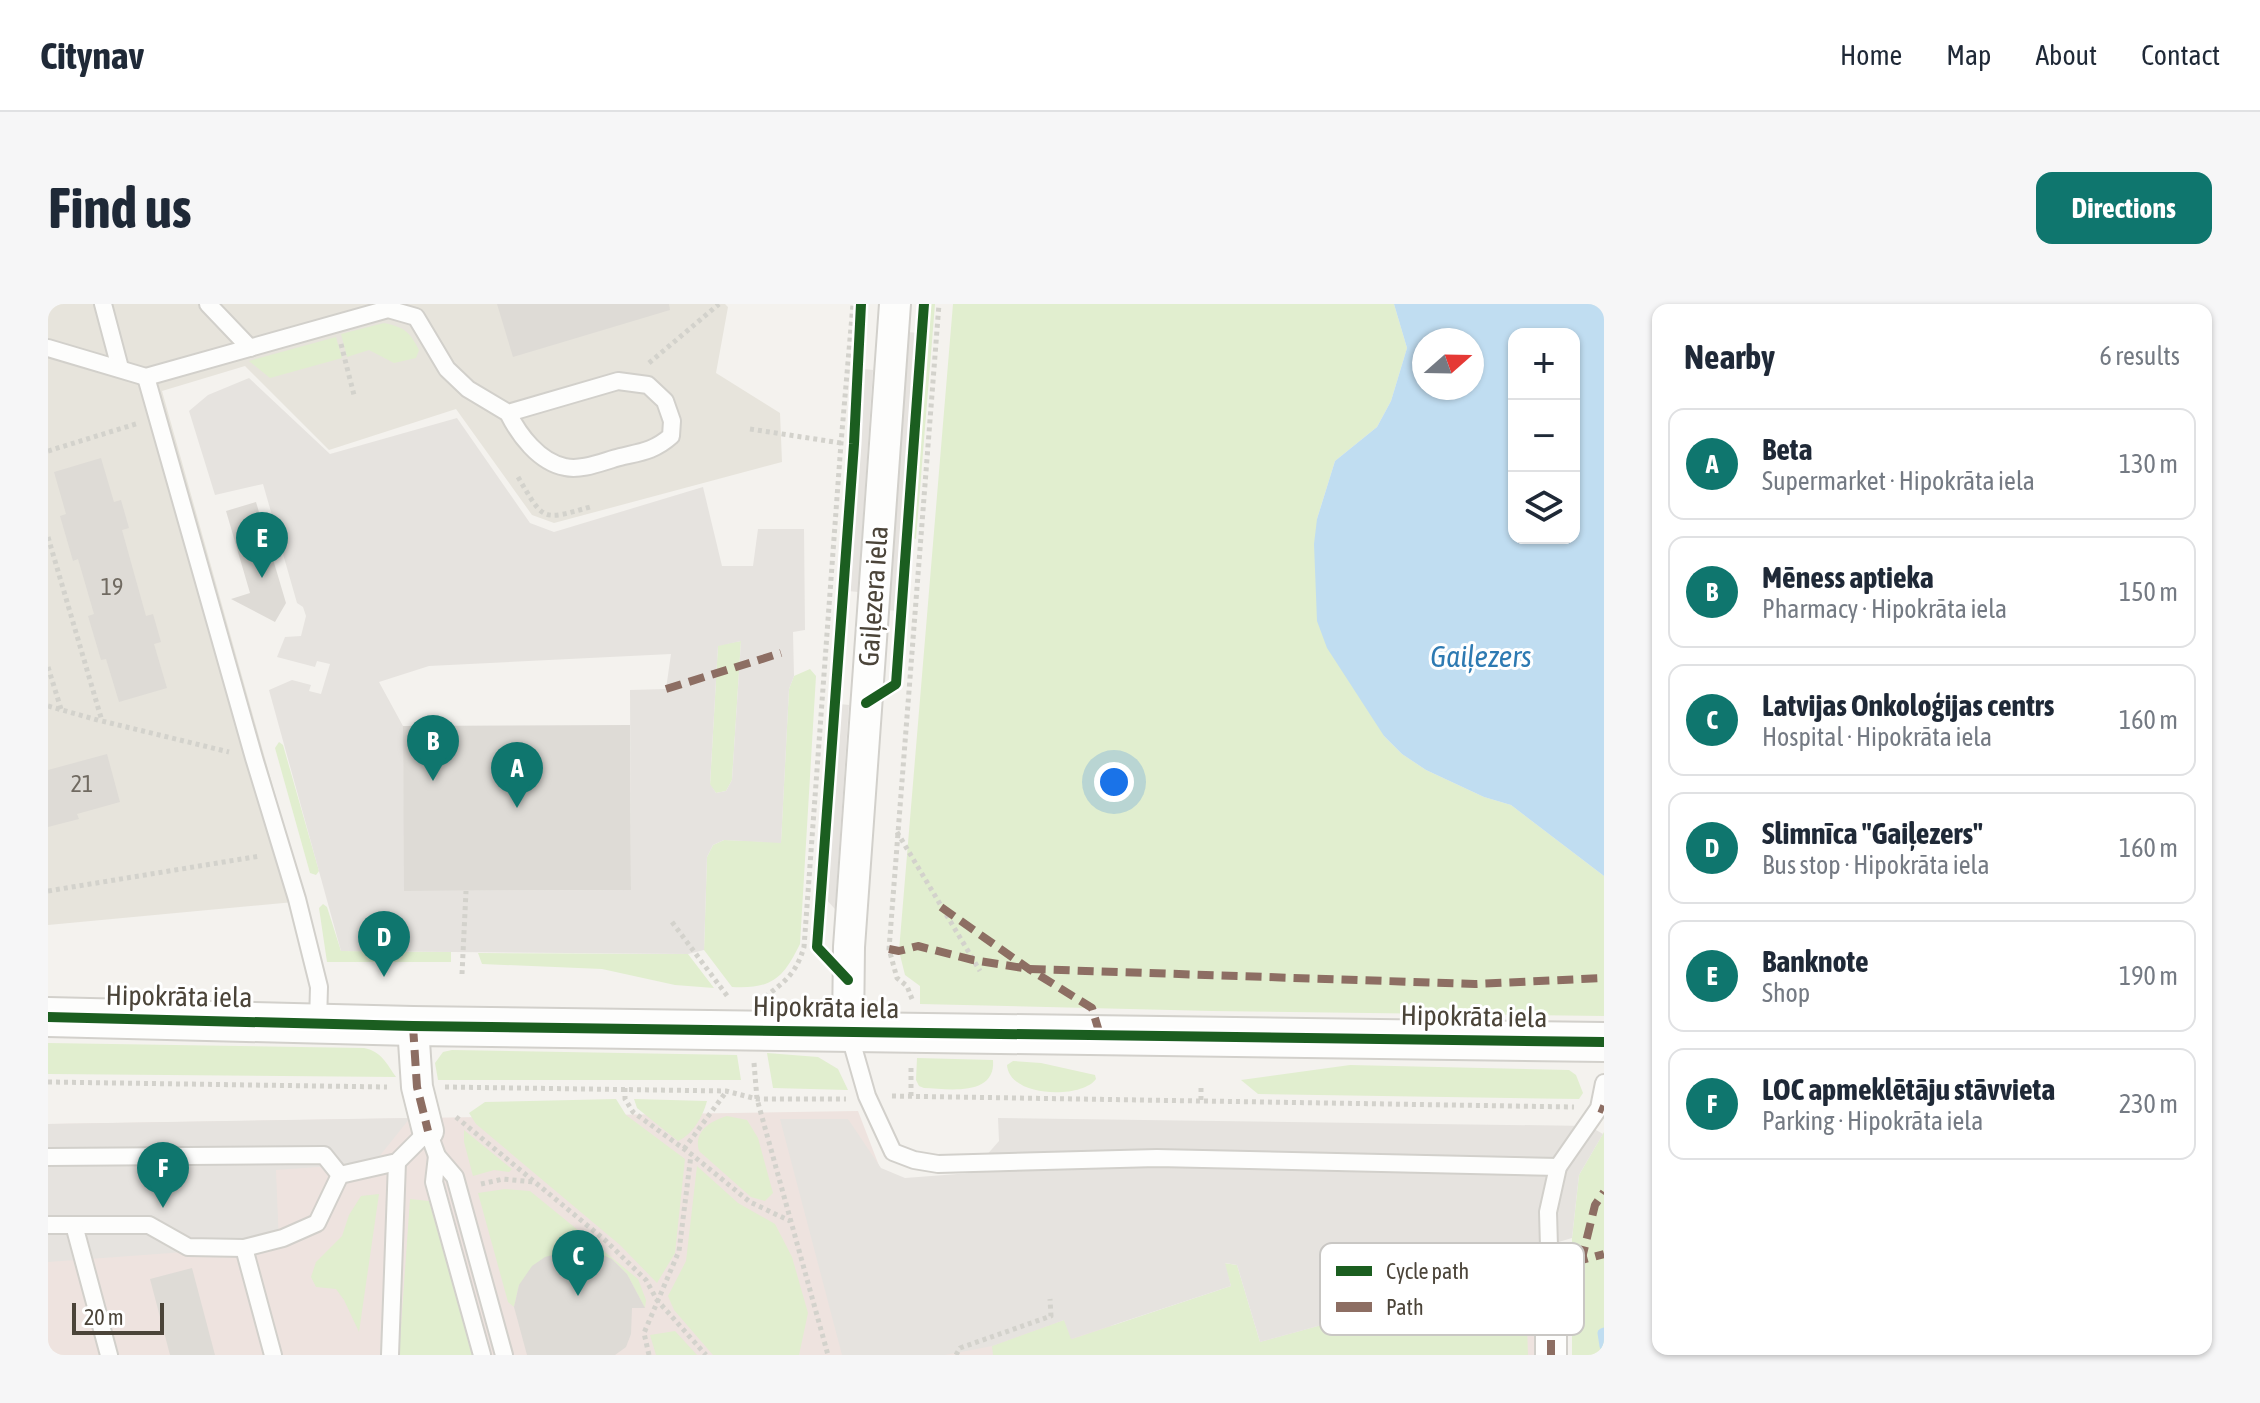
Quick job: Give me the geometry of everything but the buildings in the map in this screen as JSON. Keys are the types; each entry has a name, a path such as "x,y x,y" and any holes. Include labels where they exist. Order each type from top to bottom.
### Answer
{"street":[{"name":"Gaiļezera iela","path":"848,1031 849,947 895,304"},
{"name":"Hipokrāta iela","path":"48,1017 413,1026 1604,1042"},
{"path":"413,1026 417,1087 432,1144"}],"lane":[{"path":"103,304 120,368"},
{"path":"208,304 250,348"},
{"path":"48,348 146,377 388,309 416,317 447,369 468,389 508,413 519,434 540,455 565,467 583,467 658,448 671,436 672,421 665,401 648,385 618,381 508,413"},
{"path":"146,377 283,852 319,987 318,1022"},
{"path":"848,1031 867,1096 893,1152 914,1160 938,1164 1157,1158 1558,1167"},
{"path":"1549,1243 1548,1212 1558,1167 1599,1108 1604,1083"},
{"path":"340,1175 397,1162 432,1144"},
{"path":"432,1144 434,1182 482,1355"},
{"path":"432,1144 455,1177 504,1355"},
{"path":"48,1157 324,1155 340,1175"},
{"path":"390,1355 397,1162"},
{"path":"48,1225 149,1225 188,1247 244,1248 283,1238 317,1223 340,1175"},
{"path":"74,1225 109,1355"},
{"path":"244,1248 273,1355"}],"path":[{"path":"647,365 719,304"},
{"path":"755,999 763,998 788,980 798,966 804,947 853,304"},
{"path":"856,413 861,304"},
{"path":"913,1004 907,986 897,978 889,949 939,304"},
{"path":"336,323 354,395"},
{"path":"48,451 157,417"},
{"path":"750,429 841,443"},
{"path":"518,477 537,509 547,516 553,518 590,507"},
{"path":"48,537 102,721"},
{"path":"48,667 61,710"},
{"path":"48,706 254,758"},
{"path":"897,831 980,971"},
{"path":"48,891 283,852"},
{"path":"462,974 466,891"},
{"path":"672,922 724,988 726,997"},
{"path":"753,1054 757,1099 828,1355"},
{"path":"911,1096 912,1056"},
{"path":"417,1087 605,1240 646,1280 657,1300 706,1355"},
{"path":"625,1088 625,1099 633,1112 750,1202 790,1222"},
{"path":"1201,1088 1201,1100"},
{"path":"684,1149 726,1091"},
{"path":"883,1096 1599,1108"},
{"path":"649,1355 644,1333 679,1251 691,1154"},
{"path":"956,1355 960,1348 983,1338 1051,1316 1050,1299"}],"shaded area":[{"path":"48,304 725,304 728,307 716,373 780,413 782,462 554,523 532,515 456,409 329,450 245,366 162,391 305,901 48,925"},
{"path":"908,332 918,333 897,611 888,610"},
{"path":"863,369 873,370 858,592 848,591"},
{"path":"249,378 330,454 457,418 530,523 554,532 703,487 722,566 753,566 758,529 804,529 805,630 793,632 794,676 789,689 781,843 724,840 713,845 707,857 704,950 688,954 341,951 269,690 292,680 311,685 309,691 321,694 330,664 317,661 315,667 277,657 285,637 301,636 306,616 303,607 297,603 263,484 215,495 189,411 208,395","holes":["741,641 732,780 726,791 716,793 710,784 718,646","671,654 666,689 630,690 631,890 405,891 403,726 379,682 429,666"]},
{"path":"840,704 849,705 835,909 825,898"},
{"path":"858,1111 951,1353 1064,1320 1260,1342 1320,1325 1320,1335 1564,1335 1566,1355 48,1355 48,1124"},
{"path":"410,1118 374,1163 276,1170 279,1245 48,1262 48,1124"},
{"path":"998,1118 1589,1126 1603,1134 1579,1175 1572,1238 1555,1243 1320,1243 1320,1325 1260,1342 1237,1265 1225,1263 1231,1286 1071,1339 1064,1320 992,1346 945,1355 842,1355 780,1119 848,1119 881,1168 905,1178 971,1173 999,1141"}],"green space":[{"path":"930,304 935,304 916,539 913,538"},
{"path":"953,304 1394,304 1407,348 1391,401 1377,427 1335,461 1317,519 1384,736 1402,754 1426,770 1484,797 1511,805 1604,876 1604,1016 920,1004 920,986 905,975 899,951"},
{"path":"384,323 397,326 409,335 419,350 416,358 394,363 369,350 347,357 341,334"},
{"path":"336,337 342,358 270,378 249,361"},
{"path":"741,641 732,780 726,791 716,793 710,785 718,645"},
{"path":"810,669 816,676 800,944 788,965 775,979 758,986 732,987 704,950 707,857 713,845 724,840 781,842 789,689 794,676"},
{"path":"279,742 283,745 319,871 316,875 310,873 275,748"},
{"path":"323,904 327,907 341,951 451,952 451,962 327,962 319,908"},
{"path":"478,953 688,954 714,988 675,985 602,969 482,964"},
{"path":"48,1043 364,1048 379,1055 396,1077 48,1074"},
{"path":"443,1052 737,1055 741,1080 438,1080 435,1063"},
{"path":"767,1053 818,1057 838,1069 848,1090 773,1088"},
{"path":"917,1058 993,1060 992,1072 987,1080 969,1088 924,1088 916,1080"},
{"path":"1013,1061 1041,1063 1095,1075 1096,1079 1076,1090 1047,1092 1032,1089 1011,1076 1007,1065"},
{"path":"1350,1065 1569,1070 1576,1075 1583,1093 1579,1099 1258,1094 1241,1080"},
{"path":"616,1099 626,1115 685,1159 675,1253 657,1283 620,1245 476,1124 469,1113 485,1102"},
{"path":"634,1099 707,1101 697,1124 678,1141 637,1108"},
{"path":"727,1116 747,1120 758,1138 773,1193 765,1201 751,1197 699,1151 701,1132"},
{"path":"464,1130 512,1169 509,1172 494,1170 473,1176"},
{"path":"1604,1132 1604,1355 1572,1355 1572,1335 1584,1335 1584,1243 1572,1243 1579,1175"},
{"path":"697,1166 738,1203 775,1224 792,1257 808,1313 799,1355 713,1355 674,1310 668,1296 686,1261"},
{"path":"505,1189 530,1191 638,1279 646,1300 645,1308 627,1274 612,1259 519,1285 514,1307 508,1302 478,1193"},
{"path":"379,1194 359,1332 336,1289 316,1287 311,1277 316,1262 342,1236 349,1215 361,1196"},
{"path":"410,1199 429,1201 473,1355 399,1355"},
{"path":"1224,1263 1237,1265 1260,1342 1320,1325 1320,1335 1527,1335 1528,1355 993,1355 992,1346 1064,1320 1072,1339 1231,1286"},
{"path":"675,1331 697,1355 656,1355 650,1335"}],"water":[{"name":"Gaiļezers","path":"1394,304 1604,304 1604,876 1511,805 1484,797 1426,770 1402,754 1384,736 1327,648 1317,621 1314,544 1317,519 1335,461 1377,427 1391,401 1407,348"}],"waterway":[{"path":"1604,1332 1604,1346"}],"marked path":[{"path":"666,689 781,653"},
{"path":"941,907 1029,969 1092,1008 1100,1035"},
{"path":"889,949 899,951 918,946 973,960 1029,969 1475,984 1604,978"},
{"path":"413,1026 417,1087 428,1131"},
{"path":"1599,1108 1604,1110"},
{"path":"1584,1250 1595,1205 1604,1192"},
{"path":"1584,1259 1604,1254"},
{"path":"1551,1335 1551,1355"}],"cycle path":[{"path":"848,980 817,947 854,444 861,304"},
{"path":"866,703 896,684 924,304"},
{"path":"48,1017 413,1026 1604,1042"}],"place":[{"name":"Banknote","path":"262,578"},
{"name":"Mēness aptieka","path":"433,781"},
{"name":"Beta","path":"517,808"},
{"name":"Slimnīca \"Gaiļezers\"","path":"384,977"},
{"name":"LOC apmeklētāju stāvvieta","path":"163,1208"},
{"name":"Latvijas Onkoloģijas centrs","path":"578,1296"}]}
